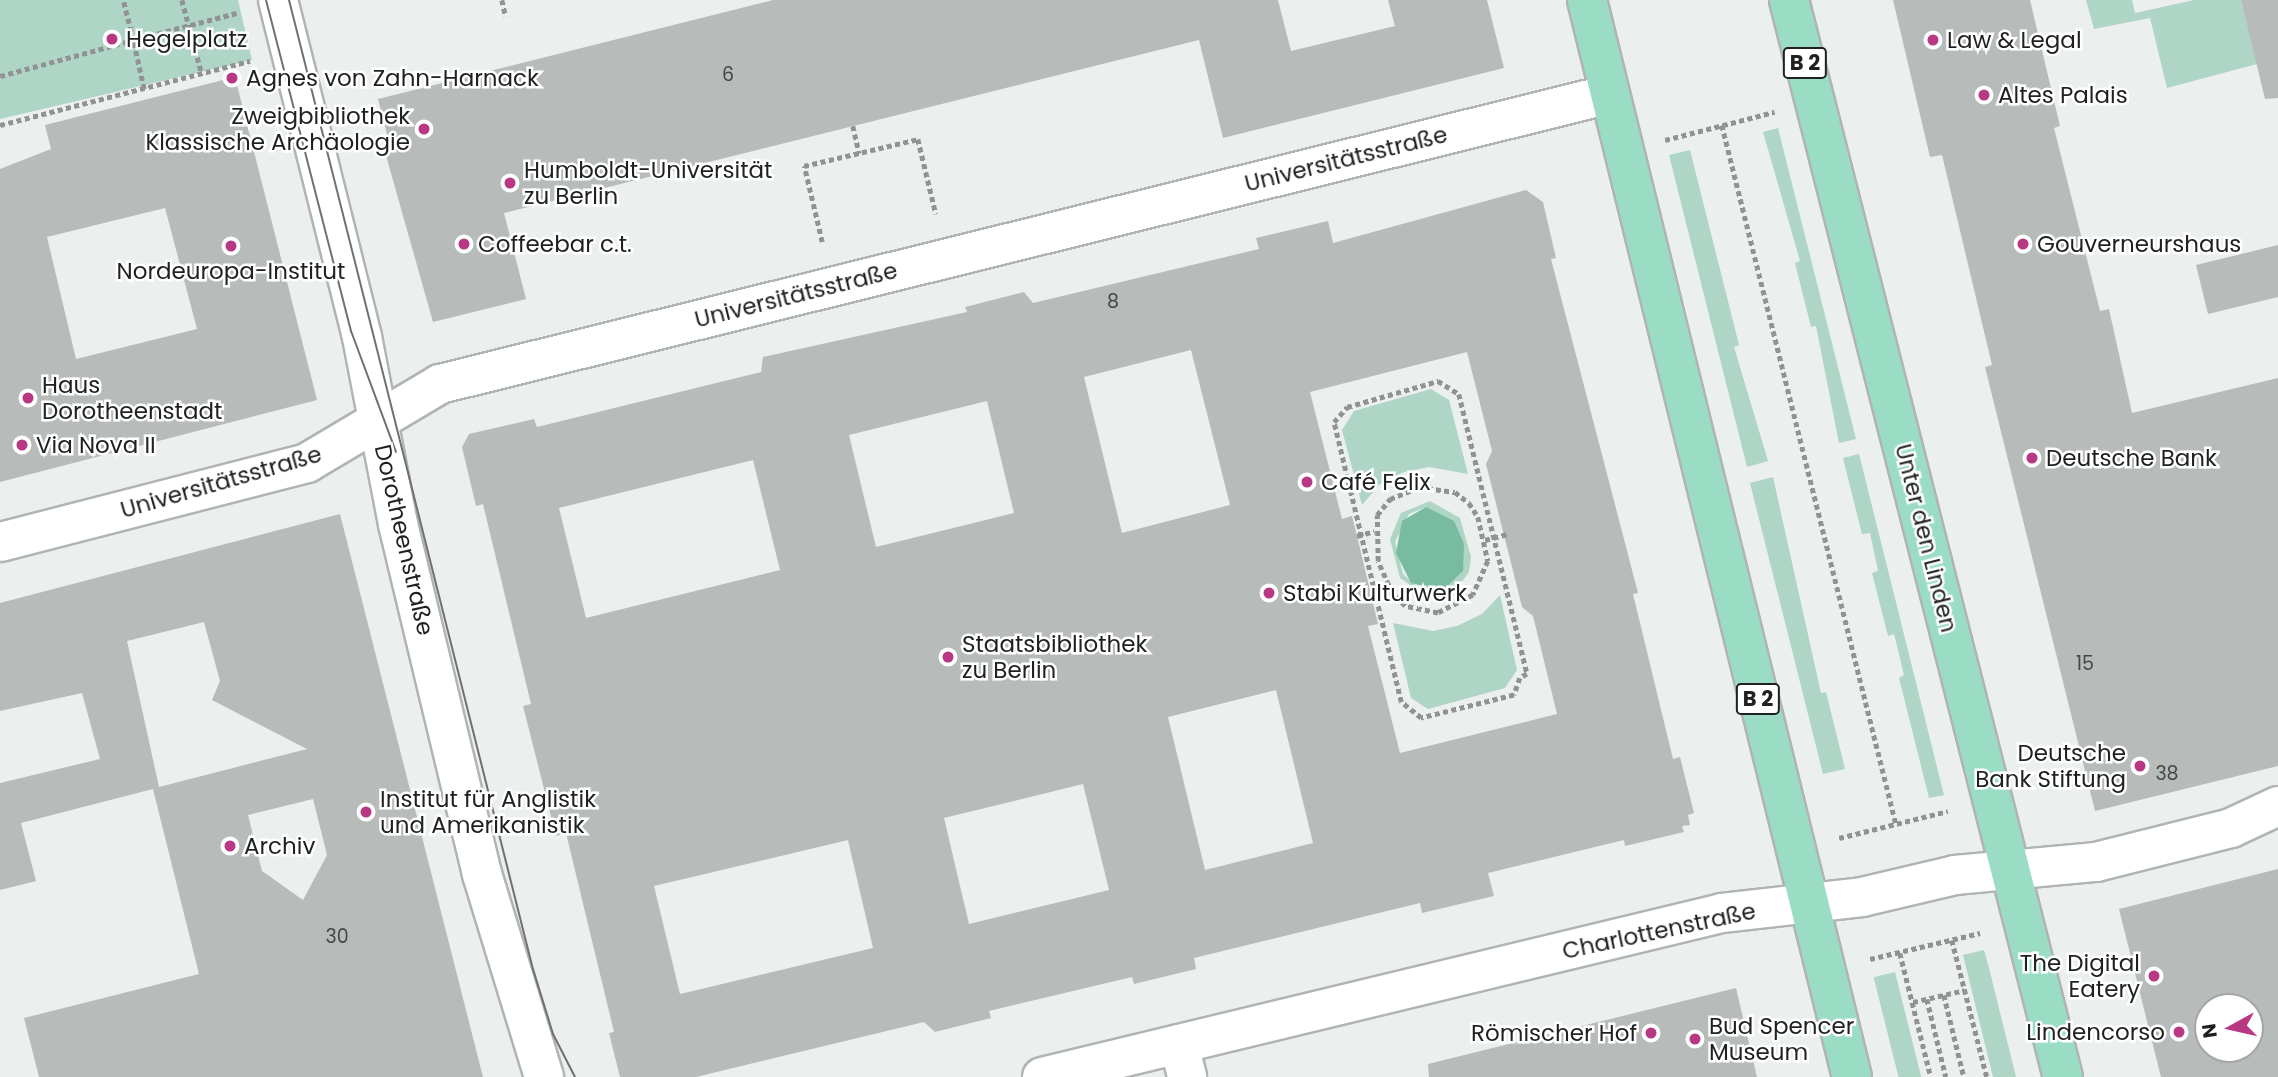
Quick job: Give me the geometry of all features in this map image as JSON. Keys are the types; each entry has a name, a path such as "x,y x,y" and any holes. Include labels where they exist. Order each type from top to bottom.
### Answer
{"main road":[{"name":"B 2","path":"1587,0 1852,1077"},
{"name":"Unter den Linden","path":"1789,0 2063,1077"}],"street":[{"name":"Dorotheenstraße","path":"279,1 482,874 544,1077"},
{"name":"Universitätsstraße","path":"0,542 307,463 453,380 1610,94"},
{"name":"Charlottenstraße","path":"1042,1077 1183,1060 1722,913 1809,903 2011,870 2096,862 2231,828 2278,806"}],"path":[{"path":"123,0 144,89"},
{"path":"182,0 202,74"},
{"path":"502,0 506,17"},
{"path":"0,76 279,1"},
{"path":"0,125 291,50"},
{"path":"1665,140 1775,112"},
{"path":"1722,125 1896,824"},
{"path":"853,126 859,153"},
{"path":"821,242 804,166 918,139 936,214"},
{"path":"1438,381 1443,389 1459,394 1494,538 1527,674 1520,678 1514,695 1421,718 1401,702 1359,536 1334,422 1347,407 1438,381"},
{"path":"1419,487 1437,487 1469,503 1485,540 1484,579 1458,607 1420,612 1391,593 1374,531 1377,515 1390,499 1419,487"},
{"path":"1359,536 1374,531"},
{"path":"1485,540 1508,534"},
{"path":"1374,598 1391,593"},
{"path":"1839,838 1948,811"},
{"path":"1870,959 1980,933"},
{"path":"1952,940 1987,1077"},
{"path":"1900,953 1931,1077"},
{"path":"1913,1002 1965,990"},
{"path":"1944,995 1964,1077"},
{"path":"1927,999 1946,1077"}],"shaded area":[{"name":"Hegelplatz","path":"0,0 238,0 252,60 0,119"},
{"path":"2086,0 2132,0 2135,13 2194,0 2241,0 2257,64 2167,88 2150,18 2094,29"},
{"path":"1778,128 1856,439 1839,443 1816,326 1811,327 1795,263 1800,261 1763,132"},
{"path":"1690,150 1739,345 1734,347 1768,461 1747,467 1669,155"},
{"path":"1431,389 1449,400 1468,474 1429,467 1404,472 1379,485 1362,505 1342,430 1354,411"},
{"path":"1859,454 1944,795 1929,798 1899,678 1904,675 1894,634 1888,636 1872,573 1878,571 1870,533 1862,534 1843,458"},
{"path":"1773,477 1821,693 1826,692 1845,769 1823,774 1750,483"},
{"path":"1430,501 1460,518 1471,557 1469,572 1455,591 1429,598 1400,578 1390,539 1401,513","holes":["1426,507 1421,590 1403,574 1395,542 1409,514"]},
{"path":"1426,507 1454,521 1464,544 1463,571 1442,591 1411,583 1396,553 1402,521"},
{"path":"1500,595 1517,670 1505,688 1428,709 1411,698 1393,623 1433,631 1457,626 1482,614"},
{"path":"1984,950 2016,1077 1993,1077 1963,955"},
{"path":"1895,972 1921,1077 1899,1077 1874,977"}],"building":[{"name":"Humboldt-Universität zu Berlin","path":"773,0 1278,0 1291,51 1395,26 1388,0 1487,0 1504,68 1223,138 1199,40 504,213 526,299 433,322 385,152 391,150 378,99"},
{"path":"1893,0 2030,0 2060,126 2054,128 2100,311 2109,309 2132,413 2278,378 2278,766 2095,811 1985,367 1992,365 1942,155 1930,157"},
{"path":"2241,0 2278,0 2278,98 2265,99"},
{"path":"235,77 317,400 0,482 0,169 51,149 45,125","holes":["165,208 197,329 76,359 47,237"]},
{"name":"Staatsbibliothek zu Berlin","path":"1526,190 1543,202 1556,258 1551,259 1638,593 1633,594 1673,759 1680,757 1694,813 1688,815 1690,825 1682,826 1684,832 1625,846 1624,840 1488,873 1494,896 1422,913 1420,903 1194,958 1196,969 1134,984 1132,977 989,1011 991,1018 935,1032 924,1022 696,1077 620,1077 609,1033 614,1032 566,833 556,836 523,706 531,704 483,504 476,506 462,447 469,434 534,419 537,427 761,372 763,357 967,312 965,307 1024,292 1033,303 1259,249 1256,238 1328,221 1333,243","holes":["1191,350 1230,505 1122,533 1084,377","1467,352 1492,451 1486,464 1522,607 1533,616 1557,714 1400,753 1368,626 1378,624 1357,536 1352,516 1342,519 1310,392","987,401 1014,513 876,547 849,435","753,460 780,570 586,618 559,508","1276,690 1313,843 1205,870 1168,717","1083,784 1109,890 969,924 944,818","848,840 873,948 680,994 654,886"]},
{"path":"2278,245 2278,297 2208,314 2196,265"},
{"path":"340,514 483,1077 39,1077 24,1018 199,974 153,789 21,823 36,881 0,890 0,783 100,759 82,693 0,711 0,603","holes":["204,622 220,681 212,700 307,749 159,787 127,641","313,799 327,855 303,900 262,871 248,815"]},
{"path":"2278,869 2278,1077 2161,1077 2119,909"},
{"name":"Römischer Hof","path":"1736,988 1757,1077 1429,1077 1428,1064"}],"tram line":[{"path":"266,0 351,331 396,452"},
{"path":"289,0 533,969 553,1034 575,1077"}],"place":[{"name":"Hegelplatz","path":"112,39"},
{"name":"Law & Legal","path":"1933,40"},
{"name":"Agnes von Zahn-Harnack","path":"232,78"},
{"name":"Altes Palais","path":"1984,95"},
{"name":"Zweigbibliothek Klassische Archäologie","path":"424,129"},
{"name":"Humboldt-Universität zu Berlin","path":"510,183"},
{"name":"Coffeebar c.t.","path":"464,244"},
{"name":"Gouverneurshaus","path":"2023,244"},
{"name":"Nordeuropa-Institut","path":"231,246"},
{"name":"Haus Dorotheenstadt","path":"28,398"},
{"name":"Via Nova II","path":"22,445"},
{"name":"Deutsche Bank","path":"2032,458"},
{"name":"Café Felix","path":"1307,482"},
{"name":"Stabi Kulturwerk","path":"1269,593"},
{"name":"Staatsbibliothek zu Berlin","path":"948,657"},
{"name":"Deutsche Bank Stiftung","path":"2140,766"},
{"name":"Institut für Anglistik und Amerikanistik","path":"366,812"},
{"name":"Archiv","path":"230,846"},
{"name":"The Digital Eatery","path":"2154,976"},
{"name":"Lindencorso","path":"2179,1032"},
{"name":"Römischer Hof","path":"1651,1033"},
{"name":"Bud Spencer Museum","path":"1695,1039"}]}
